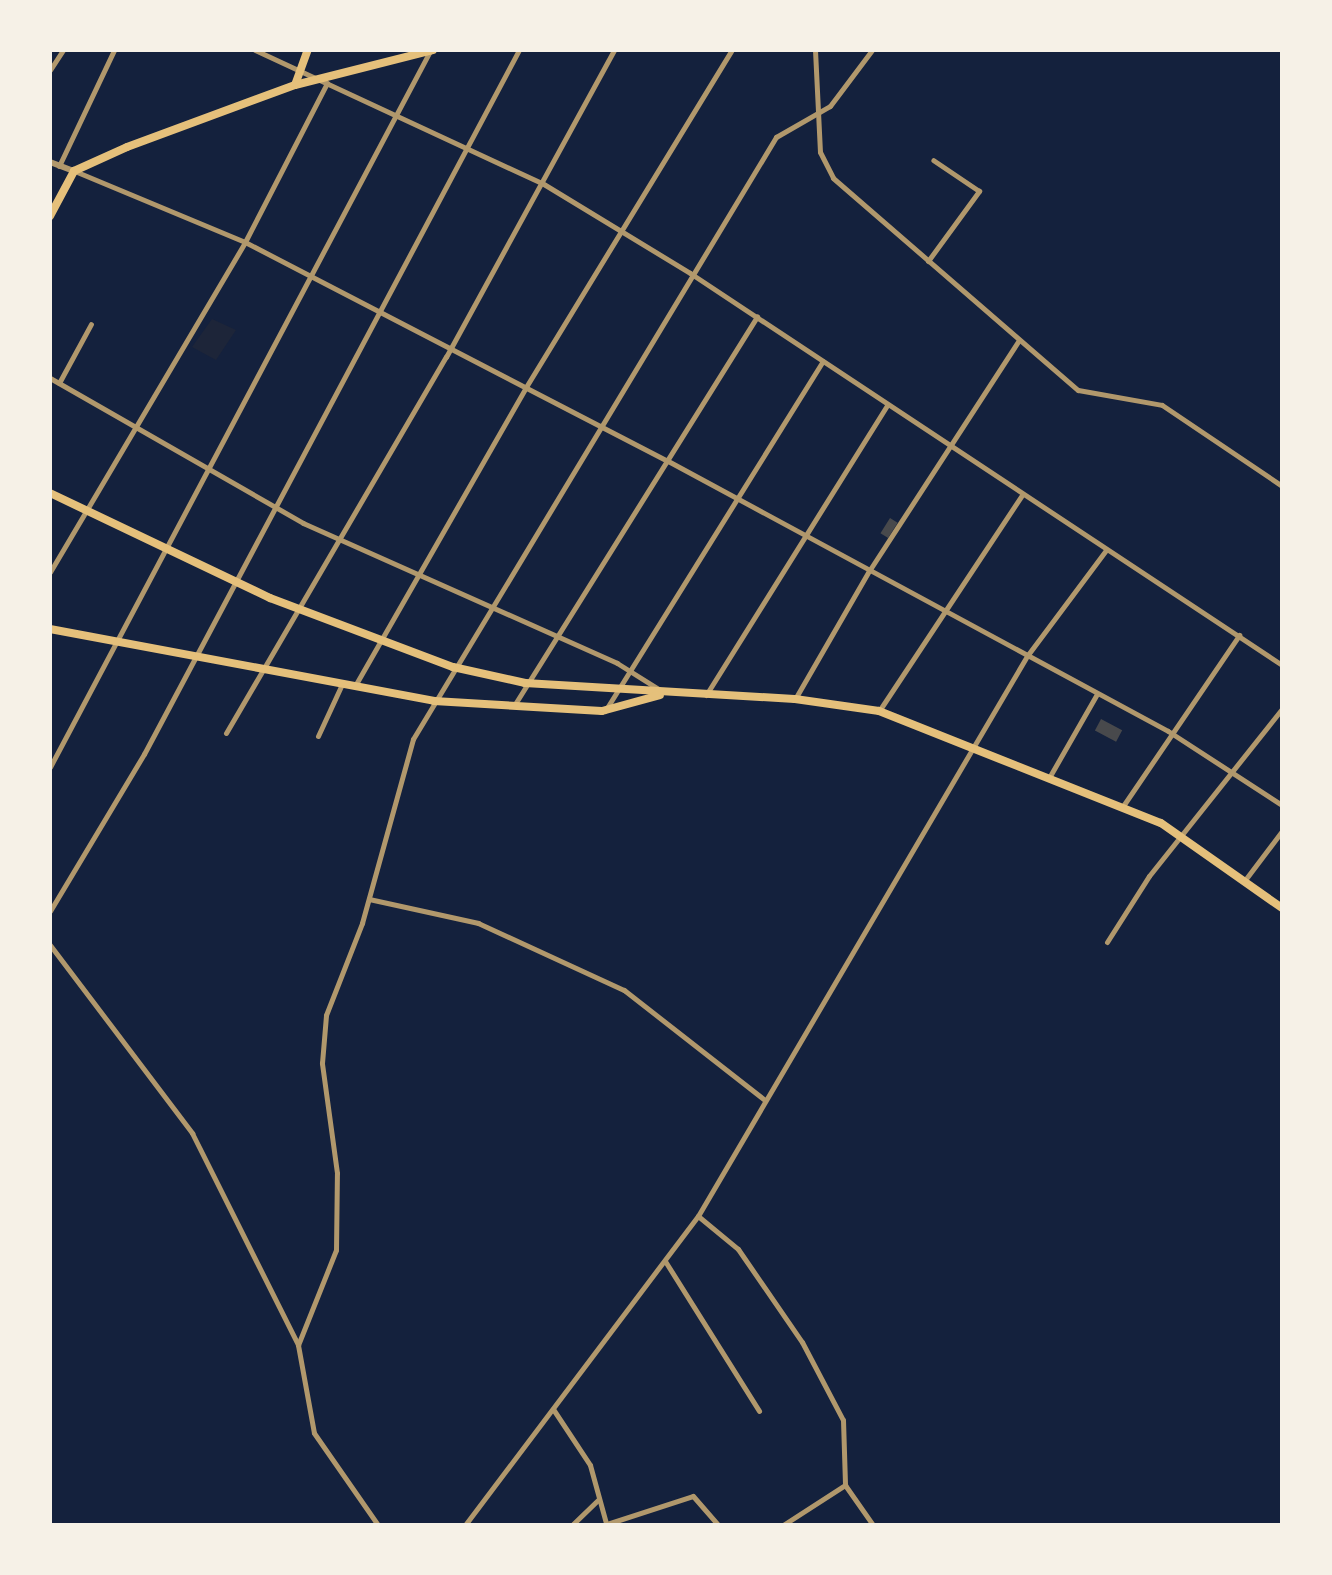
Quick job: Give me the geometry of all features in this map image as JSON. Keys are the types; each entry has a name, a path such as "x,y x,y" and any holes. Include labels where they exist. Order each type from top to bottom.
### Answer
{"main road":[{"path":"295,84 308,50"},
{"path":"50,216 74,170 295,84 323,82 432,50"},
{"path":"50,493 166,551 300,610 453,667 525,683 794,699 880,711 974,745 1161,823 1183,834 1282,908"},
{"path":"50,629 266,665 434,701 513,709 605,711 665,694"}],"street":[{"path":"50,70 63,50"},
{"path":"60,166 114,50"},
{"path":"255,50 542,183 757,316 952,450 1282,665"},
{"path":"50,767 211,470 394,114 432,50"},
{"path":"50,911 276,508 519,50"},
{"path":"226,734 451,348 614,50"},
{"path":"356,684 526,386 732,50"},
{"path":"815,50 826,170 1078,390 1162,404 1282,486"},
{"path":"298,1345 336,1250 339,1204 322,1063 324,1026 368,899 413,739 486,609 776,137 818,113 872,50"},
{"path":"51,567 244,242 323,82"},
{"path":"928,261 979,191 932,160"},
{"path":"50,162 244,242 526,386 1168,731 1282,805"},
{"path":"513,709 525,683 757,316"},
{"path":"59,383 91,324"},
{"path":"794,699 869,571 952,450 1020,340"},
{"path":"605,711 627,667 823,362"},
{"path":"50,378 340,542 486,609 627,667 665,694"},
{"path":"705,696 801,534 887,405"},
{"path":"880,711 1022,495"},
{"path":"465,1525 698,1216 1027,656 1106,550"},
{"path":"1122,806 1168,731 1239,635"},
{"path":"318,736 344,682"},
{"path":"1050,776 1097,694"},
{"path":"1107,942 1183,834 1282,710"},
{"path":"1245,880 1282,831"},
{"path":"368,899 478,923 616,986 674,1023 765,1100"},
{"path":"50,945 182,1116 298,1345 314,1433 376,1524"},
{"path":"698,1216 738,1250 810,1356 844,1420 844,1485 873,1525"},
{"path":"665,1261 760,1411"},
{"path":"553,1409 586,1457 607,1524 693,1496 718,1525"},
{"path":"783,1525 844,1485"},
{"path":"572,1525 598,1499"}],"shaded area":[{"path":"212,319 236,330 216,360 192,347"}],"building":[{"path":"890,518 898,523 888,538 880,533"},
{"path":"1101,719 1122,730 1116,742 1095,730"}]}
